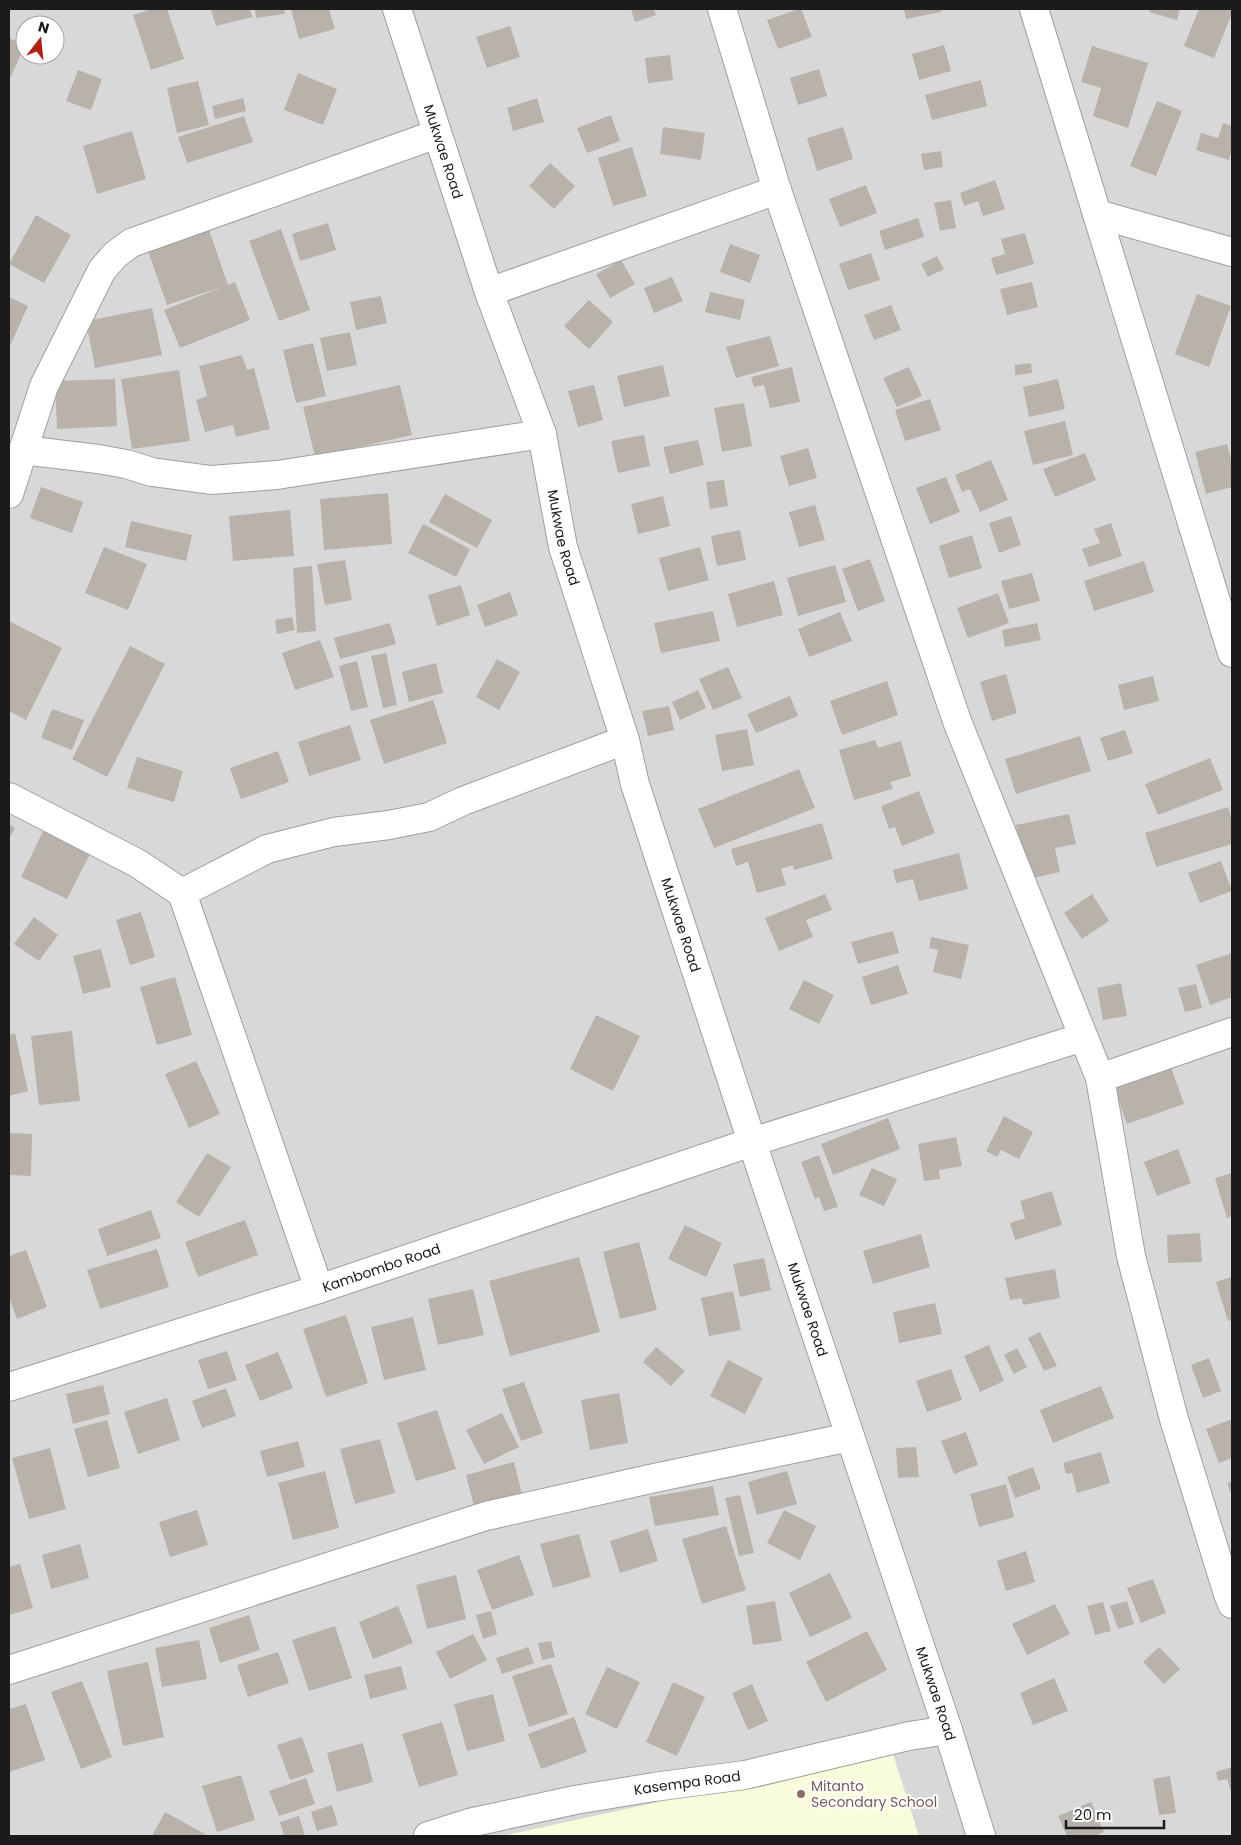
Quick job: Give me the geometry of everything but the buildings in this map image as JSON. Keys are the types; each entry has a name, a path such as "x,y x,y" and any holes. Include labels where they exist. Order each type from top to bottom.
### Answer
{"street":[{"name":"Mukwae Road","path":"397,9 489,292 542,434 563,547 625,740 635,784 948,1730 981,1836"},
{"path":"722,9 777,190 957,721 1100,1078 1131,1256 1174,1419 1232,1604"},
{"path":"1034,9 1232,653"},
{"path":"9,494 44,386 102,270 115,255 130,243 437,134"},
{"path":"489,292 777,190"},
{"path":"1097,214 1232,252"},
{"path":"23,450 98,459 126,464 152,472 211,480 277,475 542,434"},
{"path":"182,893 267,849 334,832 389,825 429,817 463,801 625,740"},
{"path":"9,797 137,863 182,893 319,1289"},
{"path":"1100,1078 1232,1032"},
{"name":"Kambombo Road","path":"11,1379 319,1289 752,1142 1083,1037"},
{"path":"9,1670 486,1516 850,1437"},
{"name":"Kasempa Road","path":"428,1836 469,1823 575,1800 745,1775 909,1736 948,1730"}],"shaded area":[{"path":"9,9 1232,9 1232,1836 9,1836"},
{"name":"Mitanto Secondary School","path":"892,1751 919,1836 502,1836"}],"place":[{"name":"Mitanto Secondary School","path":"801,1794"}]}
